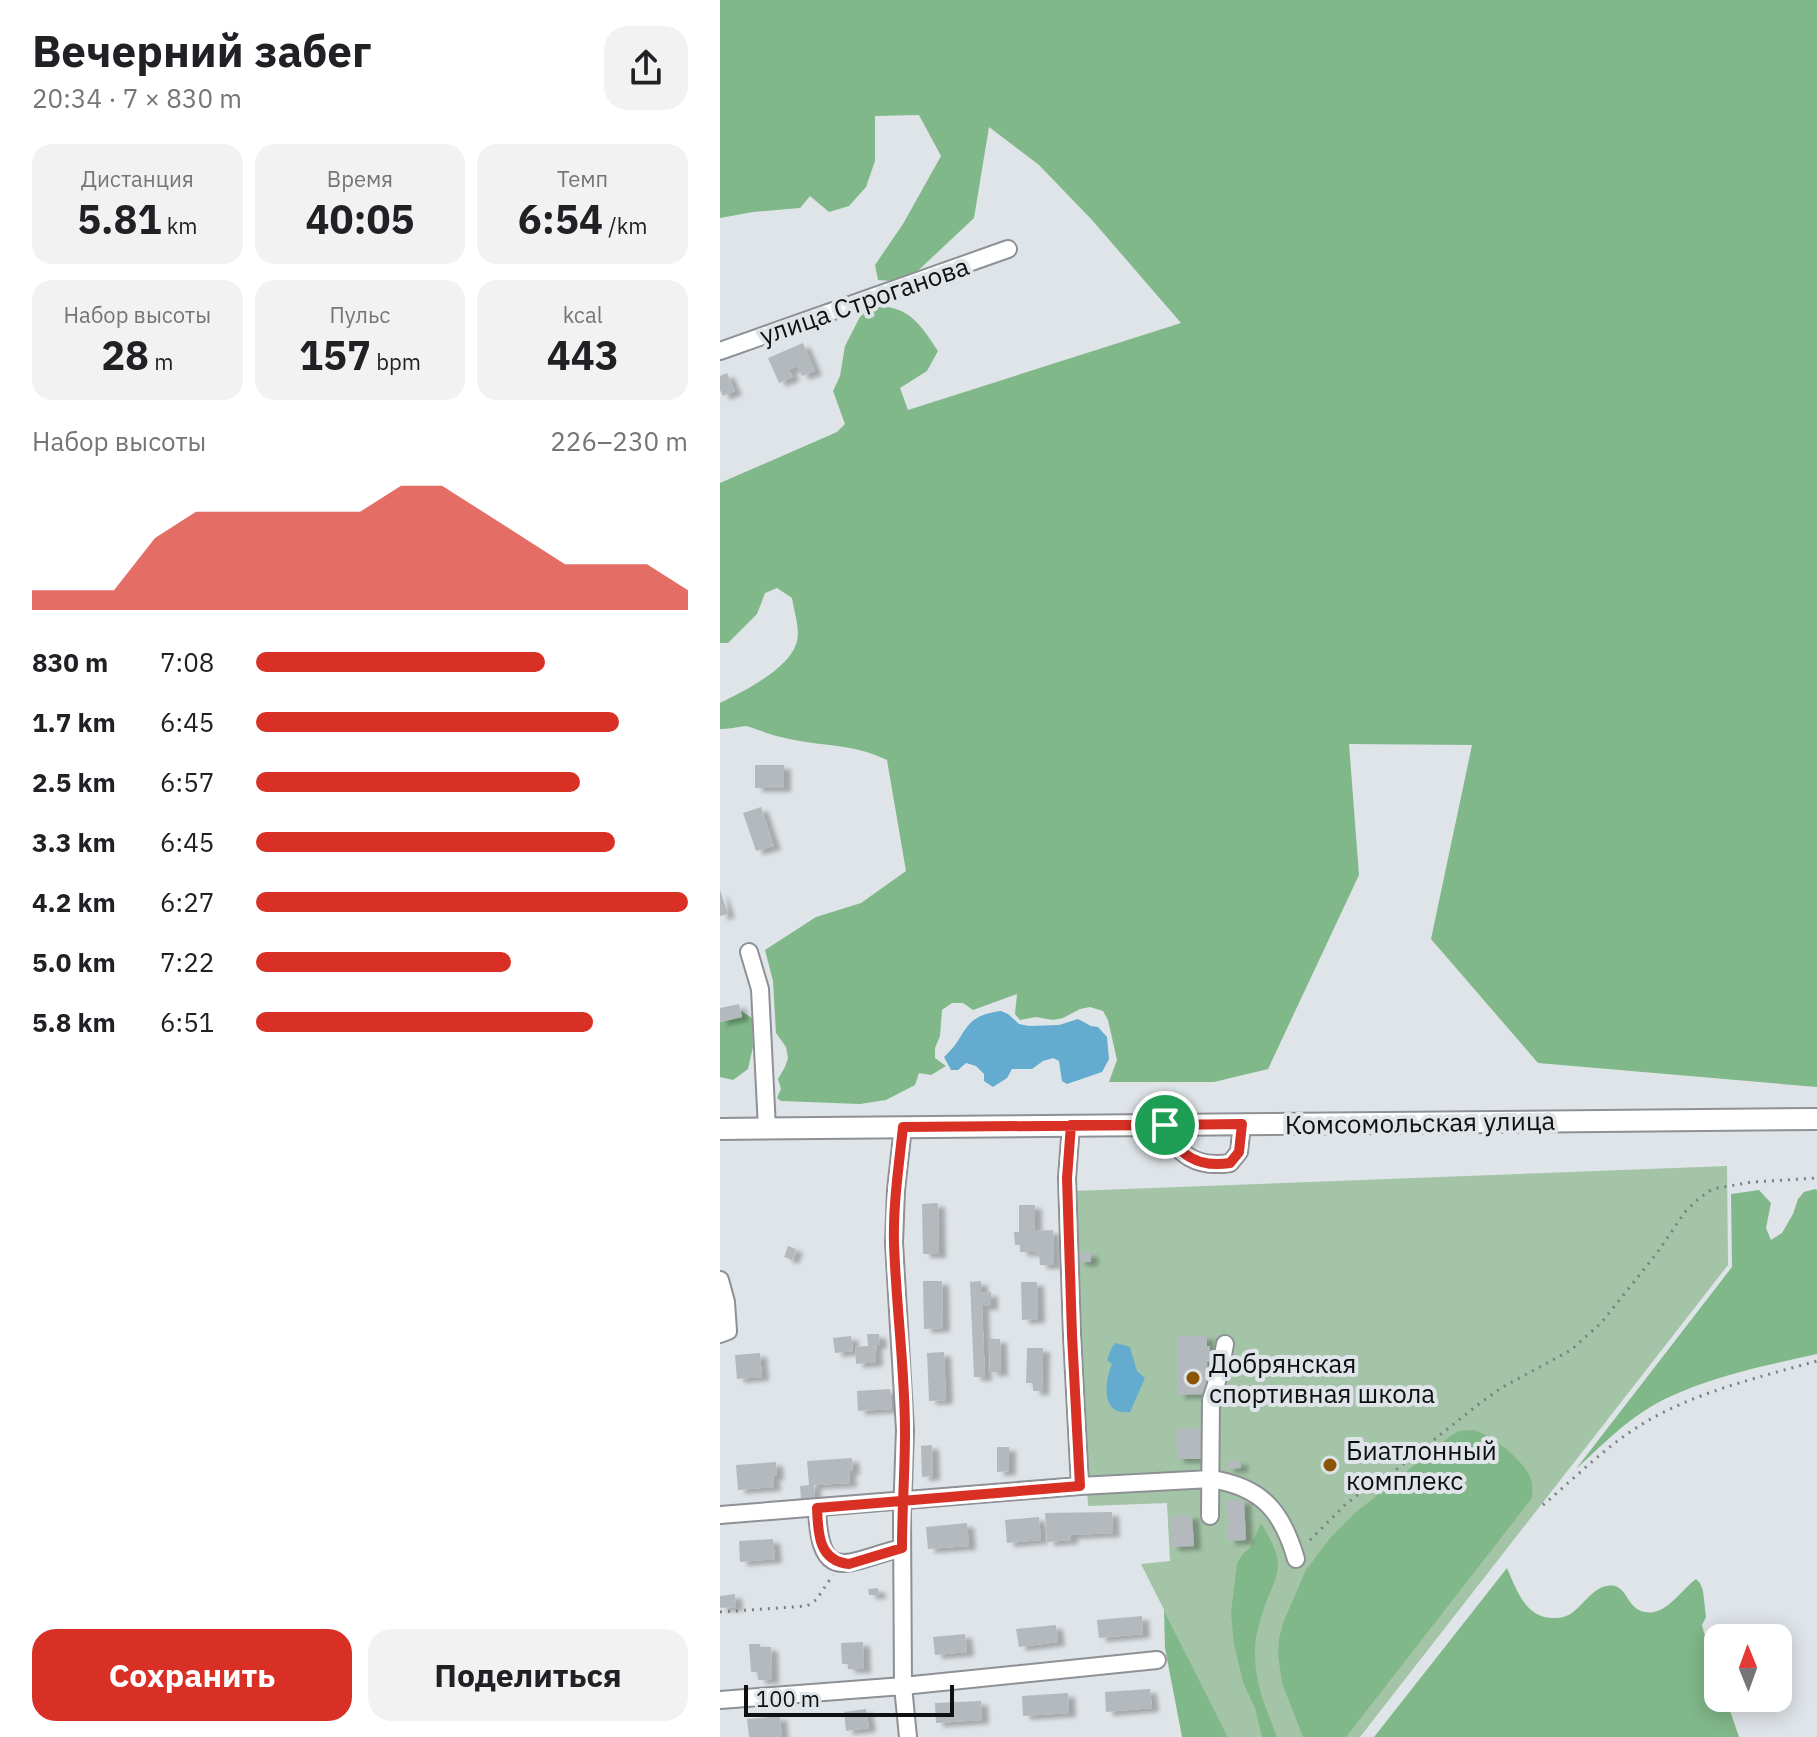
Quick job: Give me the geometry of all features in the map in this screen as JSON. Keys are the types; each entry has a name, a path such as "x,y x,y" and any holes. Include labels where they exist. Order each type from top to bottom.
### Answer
{"main road":[{"name":"Комсомольская улица","path":"720,1129 1817,1119"}],"street":[{"name":"улица Строганова","path":"720,351 1008,249"},
{"path":"749,952 760,989 767,1128"},
{"path":"1165,1125 1183,1154 1203,1164 1223,1164 1230,1163 1239,1152 1242,1124"},
{"path":"1071,1125 1067,1178 1080,1486"},
{"path":"903,1127 894,1228 905,1430 903,1686 908,1737"},
{"path":"720,1280 726,1302 724,1333"},
{"path":"1210,1516 1211,1400 1225,1344"},
{"path":"720,1515 1080,1486 1211,1479 1246,1488 1260,1497 1282,1522 1296,1559"},
{"path":"817,1508 821,1544 828,1556 842,1563 860,1561 902,1548"},
{"path":"720,1700 903,1686 1157,1660"}],"path":[{"path":"1310,1540 1346,1504 1392,1473 1479,1404 1584,1340 1657,1253 1685,1212 1709,1191 1734,1184 1817,1178"},
{"path":"1543,1505 1622,1438 1658,1415 1754,1378 1817,1361"},
{"path":"720,1612 807,1606 816,1600 842,1563"}],"green space":[{"path":"720,0 1817,0 1817,1087 1538,1063 1431,939 1472,745 1349,744 1359,875 1268,1069 1214,1082 1109,1082 1117,1060 1103,1011 1090,1007 1053,1020 1036,1017 1020,1020 1015,1014 1017,994 973,1010 963,1003 952,1003 942,1010 935,1058 946,1066 931,1075 919,1073 915,1085 886,1100 860,1104 781,1101 777,1098 781,1089 778,1079 788,1058 786,1047 776,1033 773,981 765,950 816,917 861,903 906,871 887,760 860,750 795,740 747,726 720,729 720,703 753,686 786,661 797,641 798,631 792,598 777,588 765,593 757,614 728,643 720,643 720,483 837,432 845,424 833,391 840,376 845,346 865,307 890,307 909,316 924,330 938,351 927,371 900,388 908,410 1181,323 1092,220 1039,165 989,127 974,218 906,282 878,280 875,265 903,224 941,156 919,115 875,116 875,161 866,187 849,206 829,212 810,196 800,208 720,218"},
{"path":"741,1011 752,1018 753,1047 748,1069 733,1080 720,1077 720,1022 742,1017"},
{"name":"Биатлонный комплекс","path":"1727,1166 1728,1265 1360,1737 1228,1737 1141,1564 1170,1561 1167,1503 1088,1506 1073,1191"},
{"path":"1815,1189 1817,1354 1733,1374 1671,1396 1631,1420 1576,1469 1732,1267 1731,1194 1759,1190 1771,1203 1766,1228 1771,1240 1782,1233 1804,1192"},
{"path":"1473,1430 1498,1443 1522,1464 1531,1479 1532,1498 1346,1737 1303,1737 1282,1683 1278,1655 1283,1623 1306,1570 1331,1537 1354,1514 1449,1437 1459,1431"},
{"path":"1261,1523 1274,1548 1278,1569 1258,1631 1255,1660 1261,1694 1277,1737 1262,1737 1255,1708 1243,1682 1231,1613 1237,1563 1250,1548"},
{"path":"1507,1568 1530,1609 1545,1617 1555,1618 1571,1613 1593,1593 1607,1586 1619,1588 1638,1610 1653,1612 1666,1606 1696,1579 1703,1591 1706,1617 1702,1625 1704,1712 1730,1712 1739,1737 1374,1737"},
{"path":"1164,1610 1228,1737 1182,1737 1165,1648"}],"water":[{"path":"1001,1011 1019,1024 1029,1026 1059,1025 1078,1019 1098,1027 1107,1037 1109,1059 1102,1072 1067,1084 1062,1081 1059,1061 1053,1058 1032,1069 1012,1069 1007,1078 993,1087 984,1081 984,1074 976,1066 966,1063 958,1070 951,1070 944,1057 966,1028 978,1017"},
{"path":"1116,1343 1130,1347 1137,1371 1145,1378 1130,1412 1114,1409 1107,1397 1107,1380 1112,1364 1107,1360"}],"building":[{"path":"803,343 815,371 802,376 797,366 789,370 793,377 779,383 768,358"},
{"path":"727,373 735,391 723,396 720,376"},
{"path":"755,765 784,765 784,788 755,788"},
{"path":"761,807 774,846 756,851 743,813"},
{"path":"720,890 728,914 720,916"},
{"path":"739,1004 742,1017 720,1022 720,1008"},
{"path":"938,1203 939,1254 923,1254 922,1204"},
{"path":"1019,1205 1035,1205 1035,1231 1053,1230 1054,1265 1040,1265 1039,1254 1020,1252 1020,1245 1015,1245 1014,1232 1019,1232"},
{"path":"788,1246 796,1249 792,1260 784,1257"},
{"path":"1078,1253 1091,1253 1091,1262 1079,1262"},
{"path":"923,1281 942,1281 943,1328 924,1329"},
{"path":"981,1281 981,1293 991,1292 991,1306 982,1306 985,1377 974,1377 970,1282"},
{"path":"1021,1282 1037,1282 1038,1319 1022,1320"},
{"path":"867,1334 879,1334 880,1345 875,1345 876,1362 856,1364 855,1347 868,1346"},
{"path":"851,1336 853,1351 835,1353 833,1338"},
{"name":"Добрянская спортивная школа","path":"1177,1336 1207,1336 1207,1346 1210,1346 1208,1394 1178,1395"},
{"path":"989,1339 1000,1339 1001,1372 990,1372"},
{"path":"1027,1348 1043,1348 1042,1391 1033,1391 1033,1383 1026,1383"},
{"path":"944,1352 946,1400 929,1401 927,1353"},
{"path":"760,1353 762,1377 737,1379 735,1355"},
{"path":"890,1389 892,1409 858,1411 857,1391"},
{"path":"1201,1428 1202,1459 1177,1459 1176,1429"},
{"path":"932,1445 933,1476 922,1477 921,1446"},
{"path":"997,1447 1009,1447 1009,1471 997,1472"},
{"path":"852,1458 850,1483 814,1485 815,1499 801,1500 800,1486 809,1485 807,1461"},
{"path":"1241,1461 1241,1468 1228,1469 1227,1462"},
{"path":"776,1462 774,1487 738,1490 736,1465"},
{"path":"1244,1500 1246,1540 1228,1541 1226,1501"},
{"path":"1112,1512 1113,1533 1071,1535 1071,1540 1047,1542 1045,1513"},
{"path":"1192,1515 1194,1546 1172,1547 1170,1516"},
{"path":"1039,1517 1041,1540 1007,1543 1005,1520"},
{"path":"967,1523 969,1546 928,1549 926,1527"},
{"path":"773,1539 775,1559 740,1562 739,1541"},
{"path":"878,1588 879,1595 869,1595 868,1589"},
{"path":"735,1594 736,1607 720,1608 720,1596"},
{"path":"1142,1616 1143,1634 1099,1638 1097,1620"},
{"path":"1056,1625 1058,1642 1019,1647 1016,1629"},
{"path":"965,1634 967,1652 935,1655 933,1637"},
{"path":"863,1642 864,1669 848,1669 848,1664 842,1664 841,1643"},
{"path":"749,1644 771,1647 772,1680 758,1680 758,1672 751,1672"},
{"path":"1150,1689 1152,1708 1106,1712 1105,1692"},
{"path":"1068,1693 1069,1713 1023,1716 1022,1696"},
{"path":"981,1701 982,1720 936,1723 935,1703"},
{"path":"866,1709 869,1728 846,1731 844,1712"},
{"path":"780,1716 782,1737 749,1737 747,1719"}],"place":[{"name":"Добрянская спортивная школа","path":"1193,1378"},
{"name":"Биатлонный комплекс","path":"1330,1465"}],"route":[{"path":"1165,1125 1071,1125 903,1127 894,1243 905,1430 903,1502 902,1516 902,1548 849,1564 828,1556 819,1537 817,1508 903,1502 1080,1486 1067,1178 1071,1125 1165,1125 1183,1154 1203,1164 1230,1163 1239,1152 1242,1124 1165,1125"}]}
